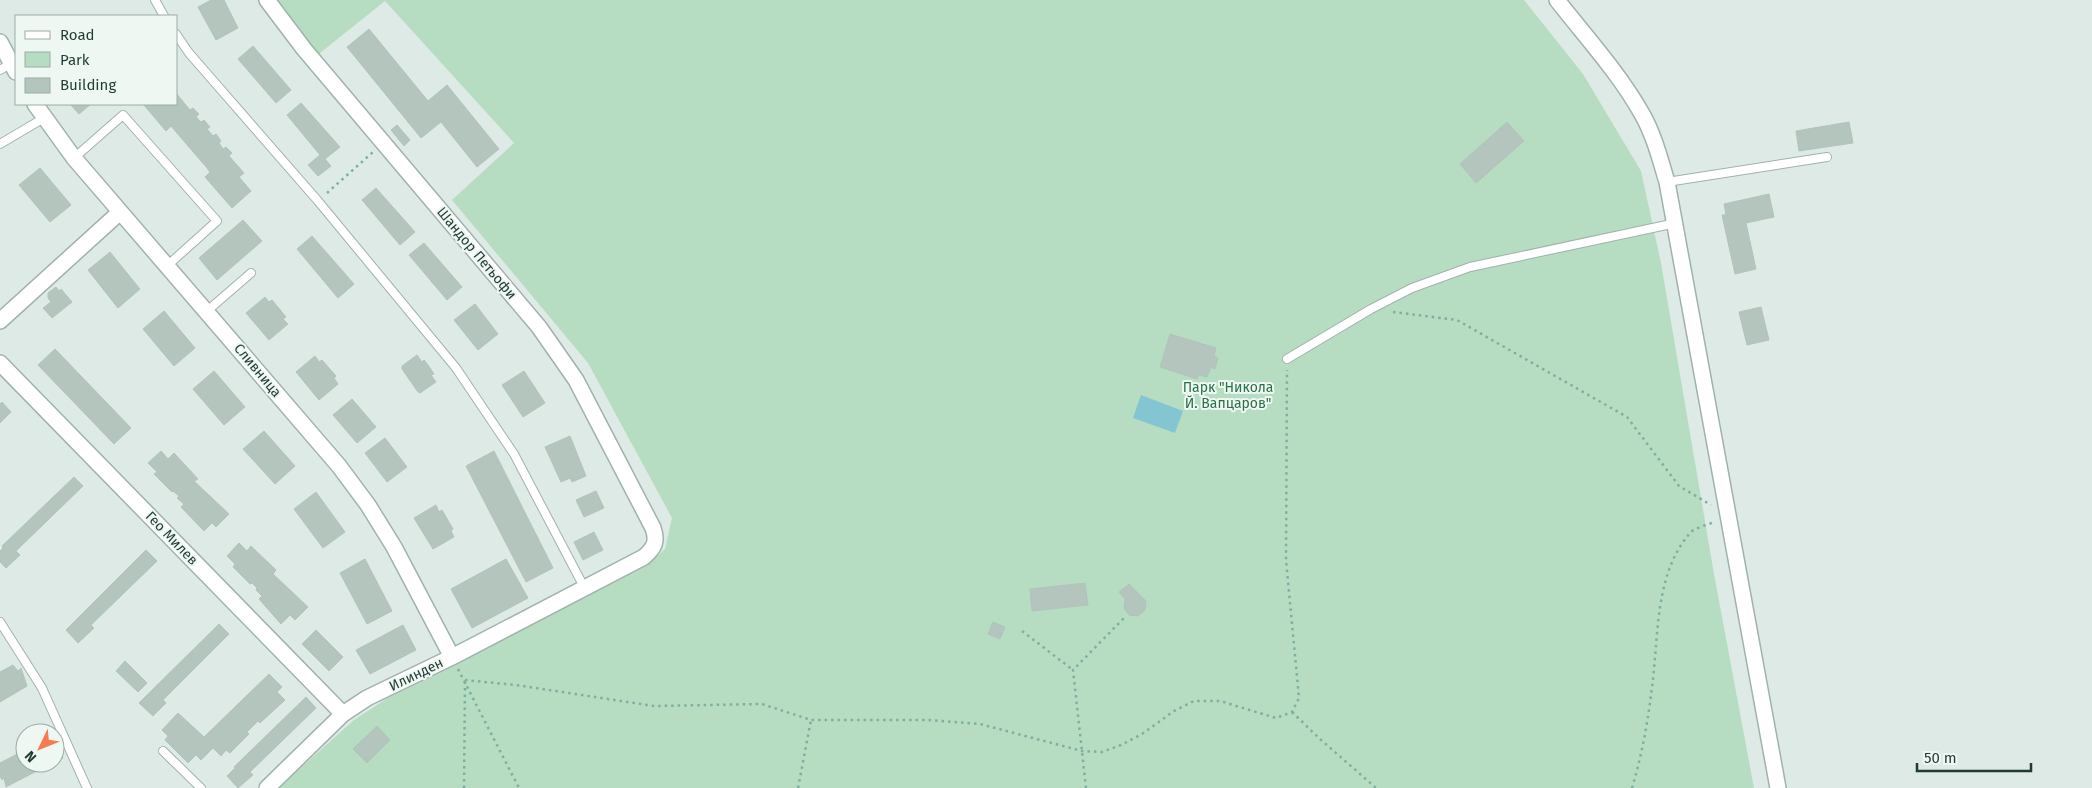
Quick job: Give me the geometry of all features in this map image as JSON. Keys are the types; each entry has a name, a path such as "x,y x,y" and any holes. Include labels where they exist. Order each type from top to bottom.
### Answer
{"street":[{"name":"Шандор Петьофи","path":"267,0 304,49 539,327 571,372 653,528"},
{"path":"1557,0 1598,52 1643,115 1658,151 1667,182 1730,516 1778,788"},
{"path":"0,42 9,68"},
{"name":"Сливница","path":"36,105 74,158 339,466 368,505 394,548 452,657"},
{"path":"0,321 120,212"},
{"name":"Гео Милев","path":"2,368 343,714"},
{"name":"Илинден","path":"268,788 343,714 367,698 452,657 644,557 653,549 656,538 653,528"}],"lane":[{"path":"155,0 163,15"},
{"path":"178,37 195,60 318,201 456,368 485,408 514,454 584,587"},
{"path":"74,158 123,115 217,221 168,266"},
{"path":"0,144 44,118"},
{"path":"1667,182 1828,157"},
{"path":"1287,359 1371,309 1412,288 1470,267 1676,223"},
{"path":"207,311 251,273"},
{"path":"0,622 42,688 87,788"},
{"path":"163,751 201,788"}],"path":[{"path":"318,201 383,142"},
{"path":"1371,309 1457,320 1626,417 1679,486 1730,516"},
{"path":"464,680 516,684 654,706 762,704 811,720 927,720 980,724 1082,751 1102,752 1142,734 1174,711 1194,701 1220,701 1276,718 1292,712 1299,698 1286,560 1287,359"},
{"path":"1632,788 1640,760 1652,688 1662,590 1674,556 1691,531 1730,516"},
{"path":"1073,670 1124,618"},
{"path":"1022,632 1073,670 1086,788"},
{"path":"464,680 464,788"},
{"path":"464,680 519,788"},
{"path":"1292,712 1376,788"},
{"path":"798,788 811,720"}],"green space":[{"name":"Парк \"Никола Й. Вапцаров\"","path":"273,0 1524,0 1583,74 1641,171 1661,263 1714,574 1754,788 278,788 354,720 386,699 646,566 665,549 672,518 588,363 452,200 514,143 385,1 315,57"}],"water":[{"path":"1141,395 1183,411 1175,433 1133,418"}],"building":[{"path":"211,0 224,0 238,28 216,40 198,7"},
{"path":"369,29 428,101 447,85 499,149 477,167 441,122 421,138 347,47"},
{"path":"253,46 291,90 276,103 238,59"},
{"path":"178,95 190,110 193,108 199,114 196,117 201,122 204,120 210,127 207,129 213,136 216,134 221,141 219,143 223,149 226,147 232,153 229,156 244,173 239,177 251,191 232,208 205,177 210,172 171,126 166,131 144,105 178,105"},
{"path":"301,103 340,147 325,159 331,166 318,176 308,165 320,155 287,115"},
{"path":"71,105 90,105 79,114"},
{"path":"1507,122 1524,141 1476,183 1460,164"},
{"path":"1849,122 1853,143 1799,151 1796,131"},
{"path":"397,125 410,140 404,146 391,130"},
{"path":"40,168 71,205 50,222 19,185"},
{"path":"376,188 415,232 400,245 362,200"},
{"path":"1769,194 1774,217 1746,223 1756,269 1735,274 1722,215 1726,215 1724,204"},
{"path":"243,220 262,241 217,280 199,258"},
{"path":"312,236 354,284 338,298 297,249"},
{"path":"424,243 462,287 447,300 409,255"},
{"path":"110,252 140,289 118,308 88,270"},
{"path":"56,287 59,291 61,289 72,302 52,318 43,308 51,302 48,298 48,293"},
{"path":"265,297 269,302 272,300 286,317 283,319 288,324 269,340 246,313"},
{"path":"475,304 498,334 478,350 454,320"},
{"path":"1761,307 1769,340 1747,345 1739,312"},
{"path":"164,311 195,348 174,366 143,329"},
{"path":"1170,334 1216,348 1214,356 1218,358 1215,369 1211,367 1207,377 1199,375 1197,379 1160,367"},
{"path":"55,349 131,428 114,444 38,365"},
{"path":"417,355 422,362 424,360 428,365 434,374 431,375 436,382 420,393 402,369 402,366"},
{"path":"315,356 319,362 322,360 336,376 334,378 338,384 319,400 296,372"},
{"path":"214,371 245,407 224,425 193,389"},
{"path":"524,371 545,403 523,417 502,385"},
{"path":"352,399 376,427 357,443 333,415"},
{"path":"2,402 11,412 0,423 0,404"},
{"path":"264,431 295,466 275,484 243,449"},
{"path":"570,436 586,476 572,482 570,478 561,482 545,447"},
{"path":"385,438 407,467 387,482 365,453"},
{"path":"161,451 168,459 174,453 198,479 194,481 229,514 216,527 212,523 204,531 181,507 184,504 177,498 179,496 172,492 154,474 157,472 148,463"},
{"path":"494,451 553,568 526,582 466,466"},
{"path":"74,477 83,486 16,551 20,555 6,568 0,562 2,546"},
{"path":"596,491 604,508 584,517 576,500"},
{"path":"316,492 345,532 323,548 294,509"},
{"path":"436,505 439,512 442,510 453,529 451,531 454,537 433,549 414,518"},
{"path":"594,532 603,550 583,560 574,542"},
{"path":"239,543 247,551 251,546 276,570 273,574 308,607 295,620 290,615 281,624 259,599 262,596 256,590 257,588 252,583 250,584 233,567 235,564 227,556"},
{"path":"146,550 157,561 91,625 94,628 78,643 66,630"},
{"path":"365,559 392,611 367,624 340,573"},
{"path":"506,559 528,598 472,628 451,589"},
{"path":"1085,583 1088,605 1032,611 1030,589"},
{"path":"1129,584 1146,601 1145,610 1138,616 1129,615 1124,608 1125,599 1119,592"},
{"path":"993,622 1005,627 1000,639 988,634"},
{"path":"219,624 229,634 163,700 166,703 153,716 139,703"},
{"path":"403,625 416,650 370,674 356,650"},
{"path":"316,630 343,657 329,671 302,644"},
{"path":"125,661 147,683 138,692 116,671"},
{"path":"13,665 18,671 21,668 27,686 0,702 0,672"},
{"path":"269,674 282,687 277,692 285,700 260,723 258,721 247,732 249,734 230,753 226,750 221,756 213,748 201,760 196,755 188,763 165,740 168,736 162,730 178,713 204,737"},
{"path":"306,697 316,708 250,772 253,775 238,788 227,776"},
{"path":"377,726 390,740 367,763 353,749"},
{"path":"15,755 15,773 33,773 6,787 4,778 2,780 0,776 0,763"}]}
